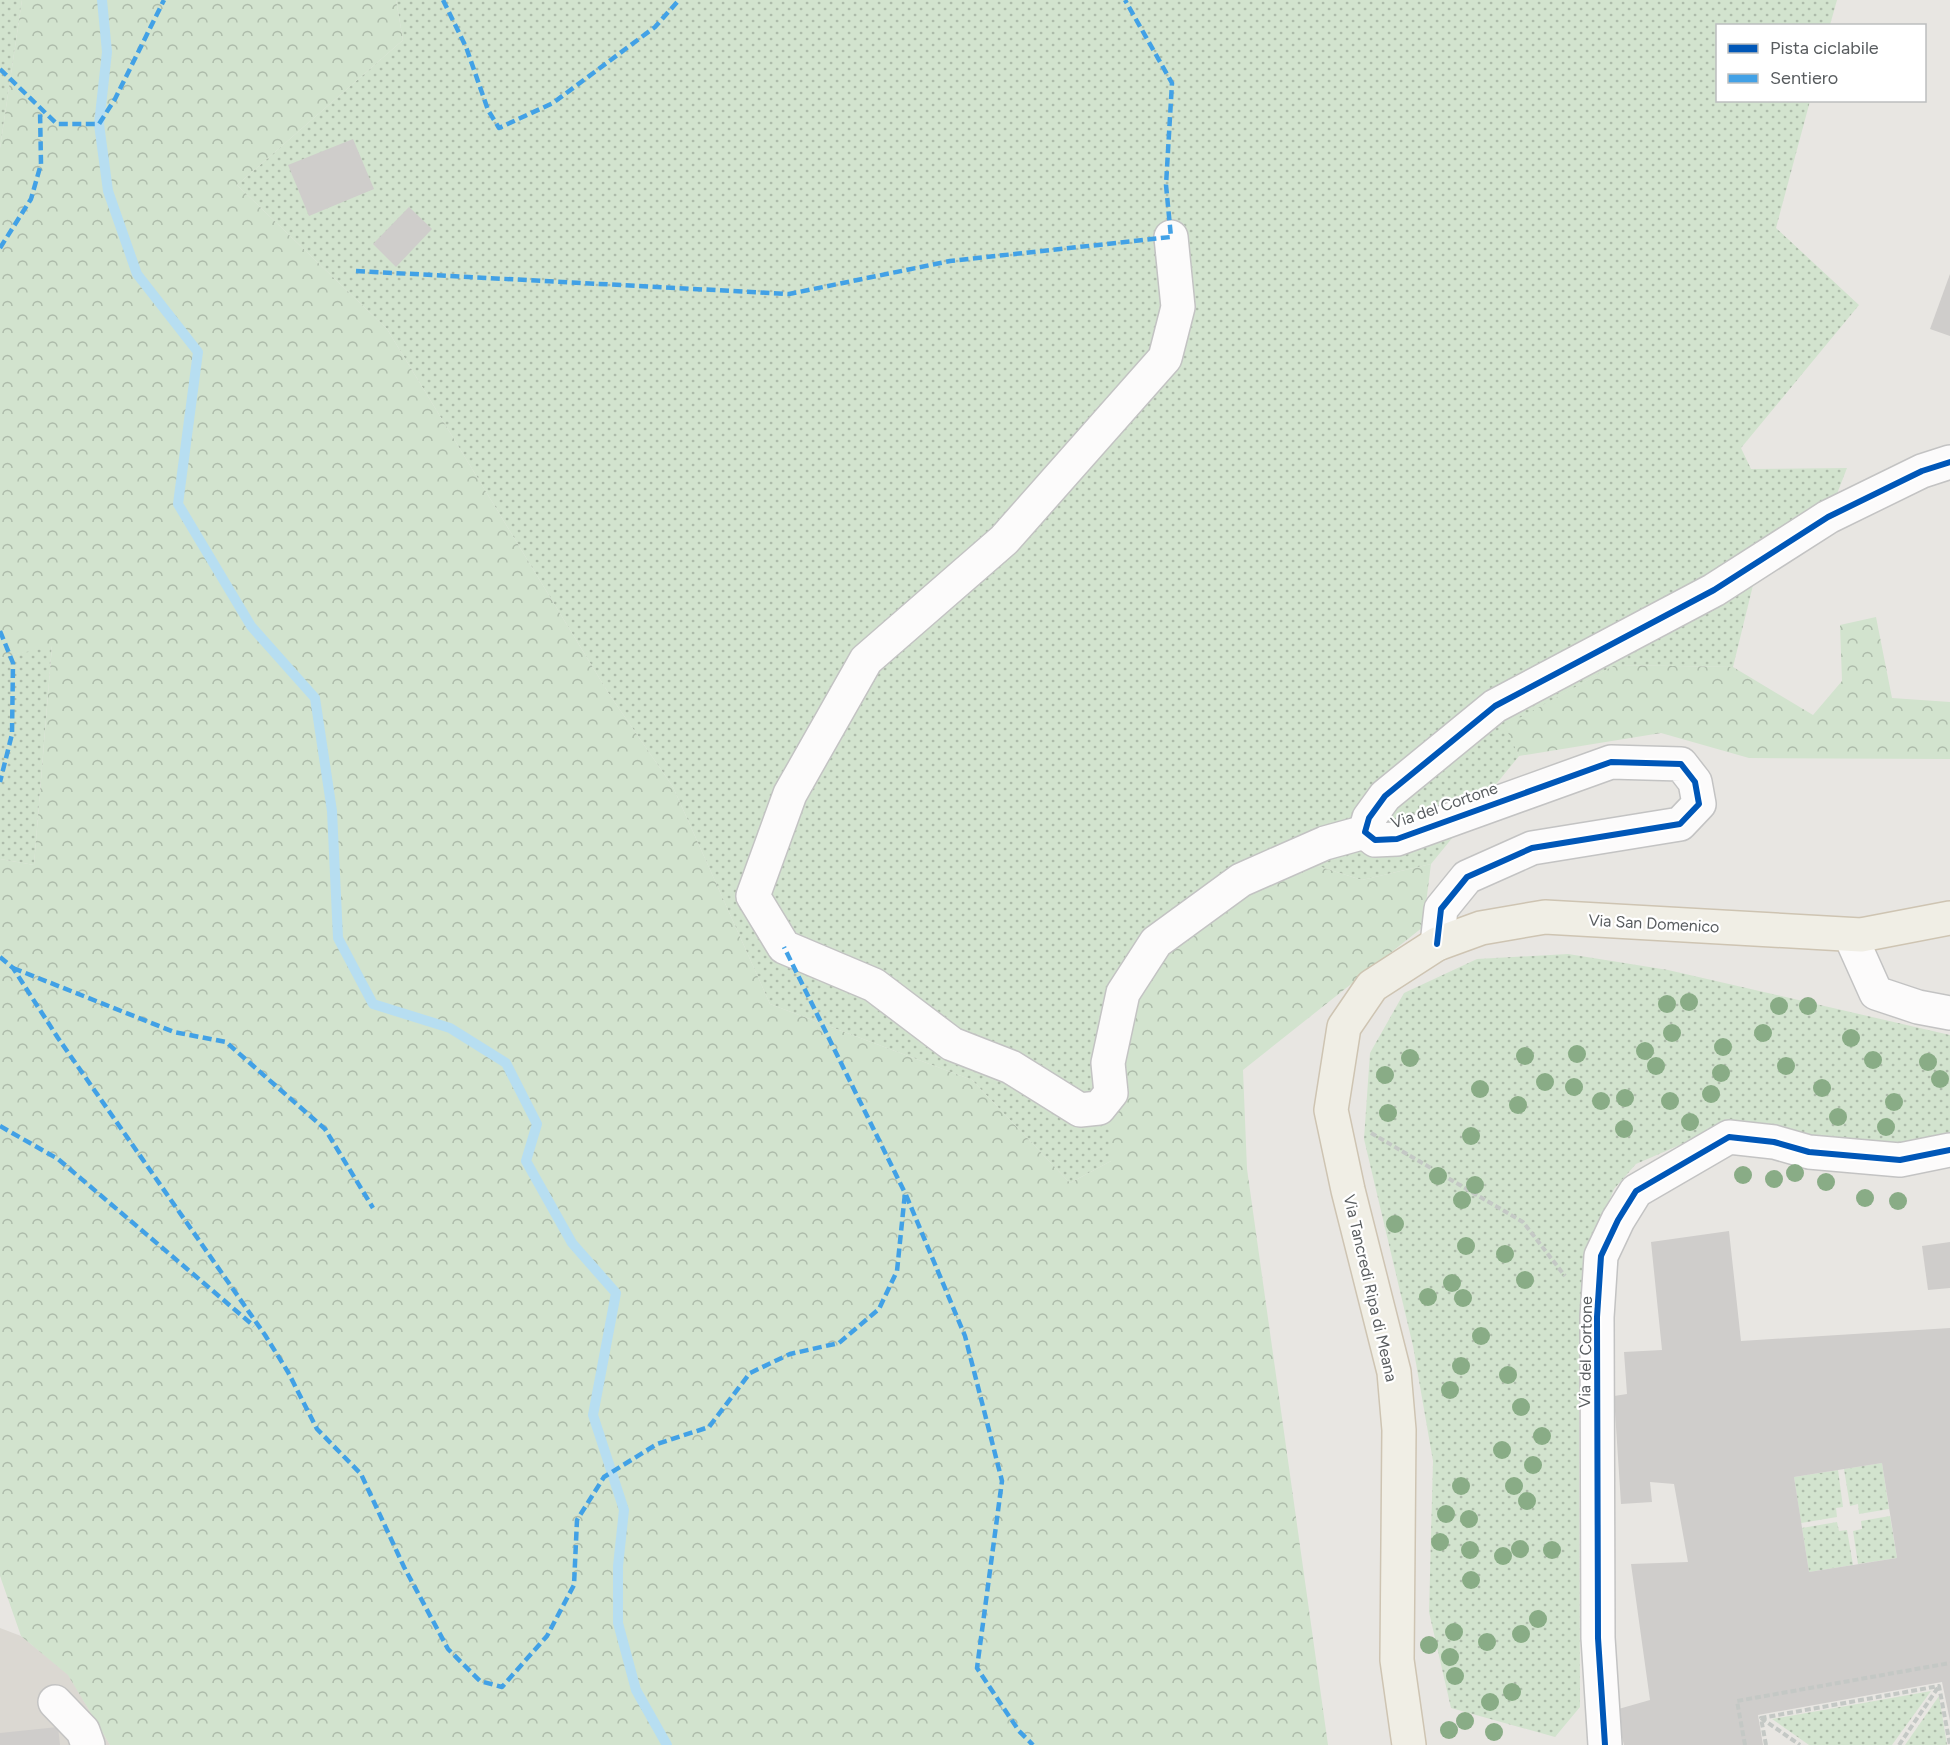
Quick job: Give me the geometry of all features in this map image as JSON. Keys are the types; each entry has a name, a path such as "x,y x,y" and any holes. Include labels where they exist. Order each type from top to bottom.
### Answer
{"main road":[{"name":"Via San Domenico","path":"1372,986 1437,944 1481,928 1545,917 1850,935 1862,935 1950,918"},
{"name":"Via Tancredi Ripa di Meana","path":"1372,986 1344,1027 1331,1110 1348,1190 1394,1371 1399,1430 1397,1660 1409,1745"}],"street":[{"path":"1171,237 1178,307 1165,358 1004,540 866,660 790,794 753,896 784,947 874,985 952,1044 1011,1067 1080,1110 1099,1108 1110,1093 1108,1063 1123,993 1156,942 1241,880 1325,843 1365,832"},
{"name":"Via del Cortone","path":"1437,944 1441,909 1467,877 1532,848 1680,824 1699,804 1695,782 1681,764 1611,762 1398,839 1375,840 1365,832 1369,818 1385,796 1495,706 1714,590 1828,518 1922,471 1950,462"},
{"path":"1850,935 1876,993 1918,1007 1950,1013"},
{"name":"Via del Cortone","path":"1605,1745 1598,1638 1597,1317 1601,1256 1636,1191 1729,1137 1774,1142 1809,1152 1900,1160 1950,1150"},
{"path":"55,1702 83,1731 88,1745"}],"path":[{"path":"1331,1110 1523,1222 1597,1317"},
{"path":"1745,1745 1737,1701 1950,1663"},
{"path":"1761,1718 1848,1700 1939,1686"},
{"path":"1899,1745 1939,1686"},
{"path":"1939,1686 1950,1745"},
{"path":"1761,1718 1766,1745"},
{"path":"1761,1718 1800,1745"}],"shaded area":[{"path":"0,1628 21,1636 68,1674 110,1745 0,1745"}],"green space":[{"path":"0,0 22,0 0,148"},
{"path":"22,0 396,0 403,40 237,185 387,329 609,694 673,787 770,1004 972,1080 1070,1183 1111,1161 1108,1063 1156,942 1289,857 1362,880 1431,864 1423,927 1243,1070 1247,1169 1328,1745 110,1745 68,1675 21,1636 0,1576 0,859 34,865 52,646 0,658 0,148"},
{"path":"396,0 1837,0 1830,24 1716,24 1716,102 1810,102 1776,228 1859,305 1741,448 1751,469 1847,468 1828,517 1754,581 1733,667 1615,665 1506,726 1519,756 1431,864 1362,880 1289,857 1111,1093 1111,1161 1070,1183 972,1080 770,1004 673,787 609,694 387,329 237,185 403,40"},
{"path":"1876,617 1892,698 1950,702 1950,759 1749,758 1661,733 1519,756 1505,726 1615,665 1733,667 1813,715 1842,681 1840,625"},
{"path":"52,645 34,865 0,859 0,658"},
{"path":"1568,954 1668,970 1950,1035 1950,1138 1901,1150 1726,1125 1636,1164 1614,1189 1587,1255 1579,1363 1580,1707 1555,1737 1451,1708 1429,1612 1433,1461 1413,1346 1364,1139 1370,1053 1404,993 1477,959"},
{"path":"1882,1463 1889,1509 1859,1514 1858,1504 1850,1506 1844,1469"},
{"path":"1838,1470 1843,1507 1836,1508 1837,1517 1801,1523 1794,1477"},
{"path":"1890,1516 1897,1558 1858,1564 1853,1531 1862,1529 1861,1521"},
{"path":"1837,1522 1839,1531 1847,1530 1853,1565 1809,1572 1802,1528"},
{"path":"1931,1691 1892,1745 1809,1745 1772,1719"},
{"path":"1939,1696 1947,1745 1905,1745"}],"building":[{"path":"353,139 374,189 309,216 288,165"},
{"path":"409,207 432,229 396,267 373,244"},
{"path":"1950,274 1950,336 1930,329"},
{"path":"1729,1231 1741,1341 1950,1328 1950,1721 1942,1682 1758,1715 1763,1745 1624,1745 1615,1710 1650,1700 1631,1564 1688,1562 1674,1484 1650,1482 1652,1502 1621,1504 1614,1396 1627,1394 1624,1352 1662,1350 1651,1242","holes":["1882,1463 1897,1558 1809,1572 1794,1477"]},
{"path":"1950,1242 1950,1288 1928,1290 1922,1246"},
{"path":"58,1727 60,1745 0,1745 0,1733"}],"waterway":[{"path":"102,0 107,52 99,124 108,191 137,274 198,352 178,504 251,626 315,698 332,811 338,938 373,1004 450,1028 506,1063 537,1124 526,1161 572,1243 616,1293 593,1415 624,1510 618,1566 618,1623 636,1690 667,1745"}],"marked path":[{"path":"0,69 57,124 99,124 115,99 164,0"},
{"path":"443,0 466,47 488,110 499,128 553,103 655,27 679,0"},
{"path":"356,271 789,294 950,261 1171,237 1166,185 1172,83 1125,0"},
{"path":"0,248 31,199 41,164 40,110"},
{"path":"0,631 13,663 12,734 0,782"},
{"path":"0,957 13,968 58,1038 265,1335 288,1372 317,1429 361,1474 404,1567 448,1649 480,1681 502,1687 547,1636 574,1585 577,1520 604,1477 657,1444 709,1427 750,1373 790,1354 839,1343 879,1309 897,1271 905,1193 784,947"},
{"path":"13,968 174,1032 226,1042 325,1129 373,1208"},
{"path":"0,1126 58,1159 254,1326"},
{"path":"906,1195 965,1336 1002,1481 977,1668 1019,1731 1033,1745"}],"cycle path":[{"path":"1437,944 1441,909 1467,877 1532,848 1680,824 1699,804 1695,782 1681,764 1611,762 1397,839 1375,840 1365,832 1369,818 1385,796 1495,706 1714,590 1828,517 1922,471 1950,462"},
{"path":"1605,1745 1598,1638 1597,1317 1601,1256 1618,1220 1636,1191 1729,1137 1774,1142 1809,1152 1900,1160 1950,1150"}]}
